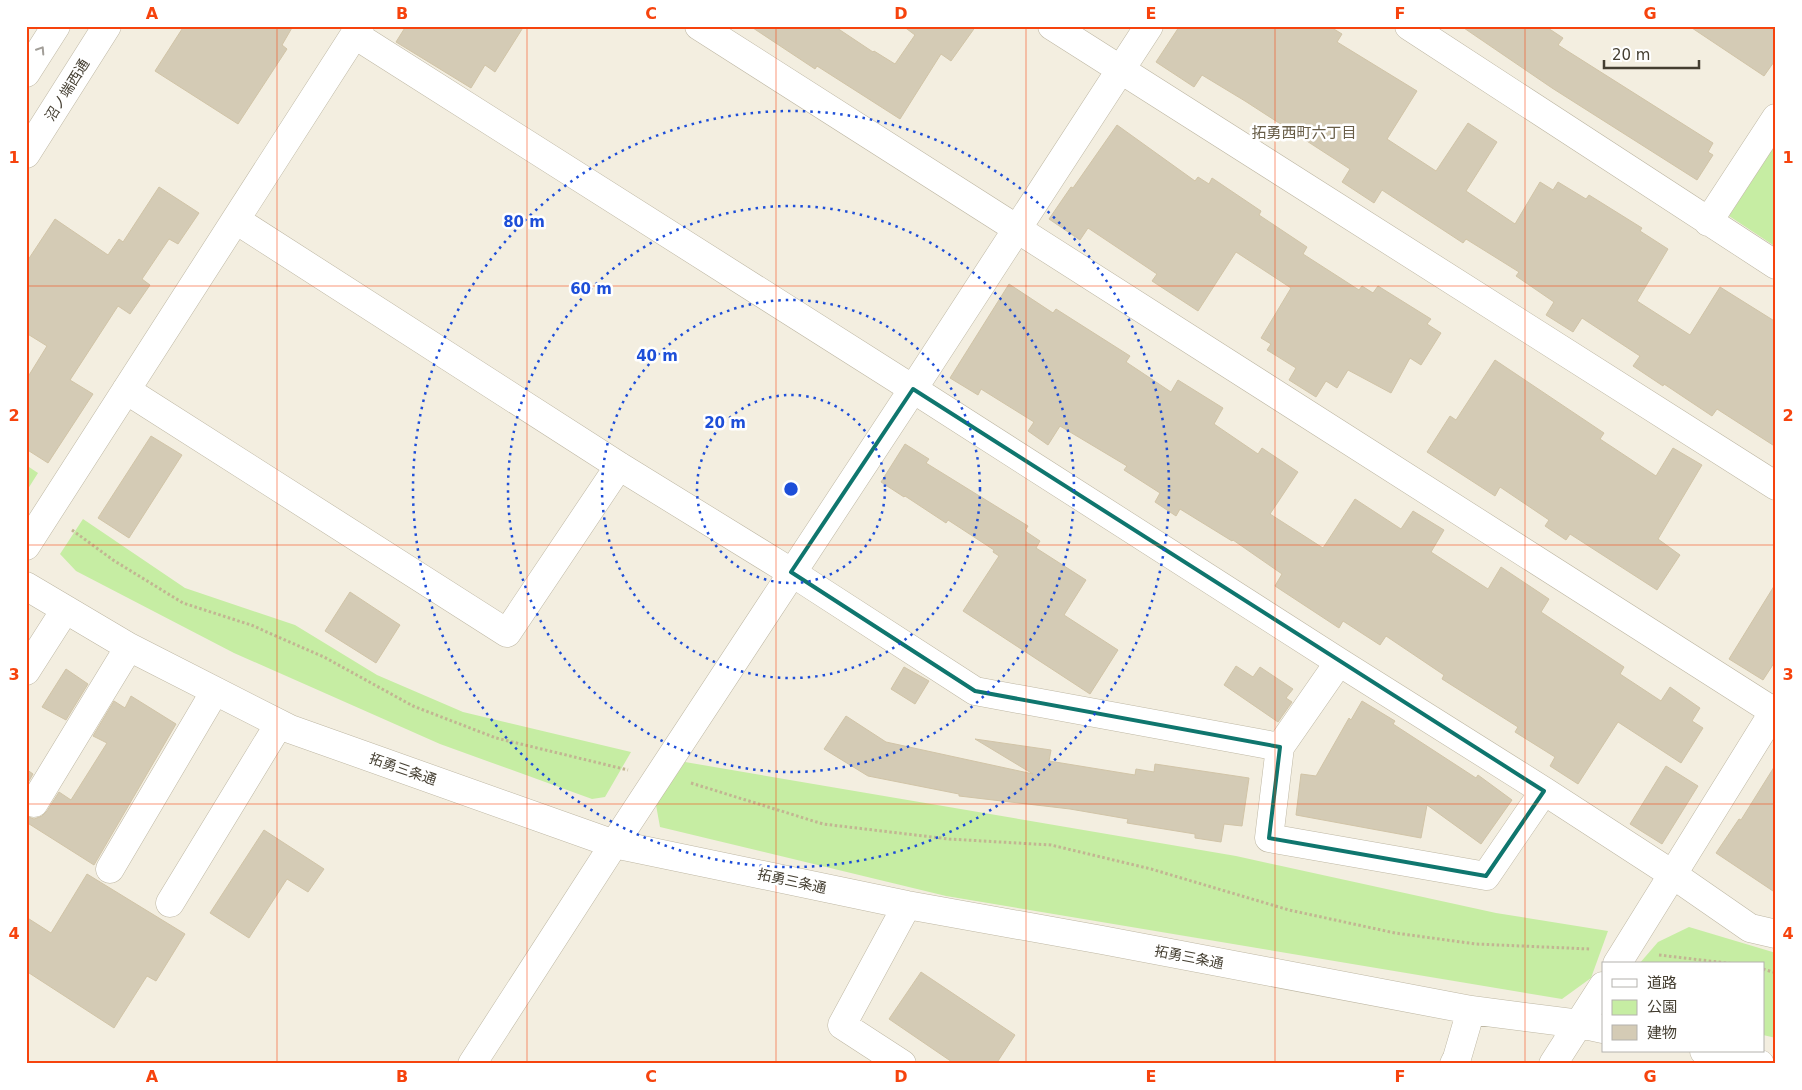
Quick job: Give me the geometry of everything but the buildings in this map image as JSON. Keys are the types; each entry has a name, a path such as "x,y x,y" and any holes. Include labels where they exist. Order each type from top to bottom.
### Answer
{"street":[{"path":"26,73 56,26"},
{"name":"沼ノ端西通","path":"26,154 107,26"},
{"path":"699,26 1016,230 1775,711 1621,957"},
{"path":"1052,26 1776,486"},
{"path":"472,1064 791,572 913,389 1149,26"},
{"path":"1409,26 1776,266"},
{"path":"26,546 358,30 913,389 1544,791 1672,874 1750,928 1776,934"},
{"path":"1708,222 1776,118"},
{"path":"236,220 619,466 791,572 975,691 1280,747"},
{"path":"126,390 508,632 619,466"},
{"name":"拓勇三条通","path":"26,586 129,647 290,729 614,844 907,905 1470,1010 1592,1026"},
{"path":"26,671 65,610"},
{"path":"34,803 129,647"},
{"path":"1339,662 1280,747 1269,838 1486,876 1544,791"},
{"path":"110,869 214,691"},
{"path":"170,903 279,724"},
{"path":"902,1064 842,1025 907,905"},
{"path":"1553,1064 1592,1026 1602,990"},
{"path":"1454,1064 1470,1010"},
{"path":"1708,1052 1760,1064"}],"path":[{"path":"48,513 113,560 184,604 260,629 324,657 413,706 496,738 658,778 687,782 823,824 949,839 1052,845 1151,869 1289,910 1395,933 1476,944 1702,962"},
{"path":"1764,969 1776,973"}],"highlighted area":[{"path":"913,389 1544,791 1486,876 1269,838 1280,747 975,691 791,572"}],"green space":[{"path":"1776,144 1776,247 1729,216"},
{"path":"26,465 38,473 26,492"},
{"path":"83,519 185,588 295,625 377,675 463,712 631,752 605,797 592,799 440,744 234,653 76,571 60,554"},
{"path":"685,762 1236,856 1496,913 1608,931 1591,978 1562,999 946,896 660,827 656,805"},
{"path":"1689,927 1776,953 1776,1038 1764,1035 1764,962 1641,962 1658,942"}],"district":[{"name":"拓勇西町六丁目","path":"1304,133"}]}
